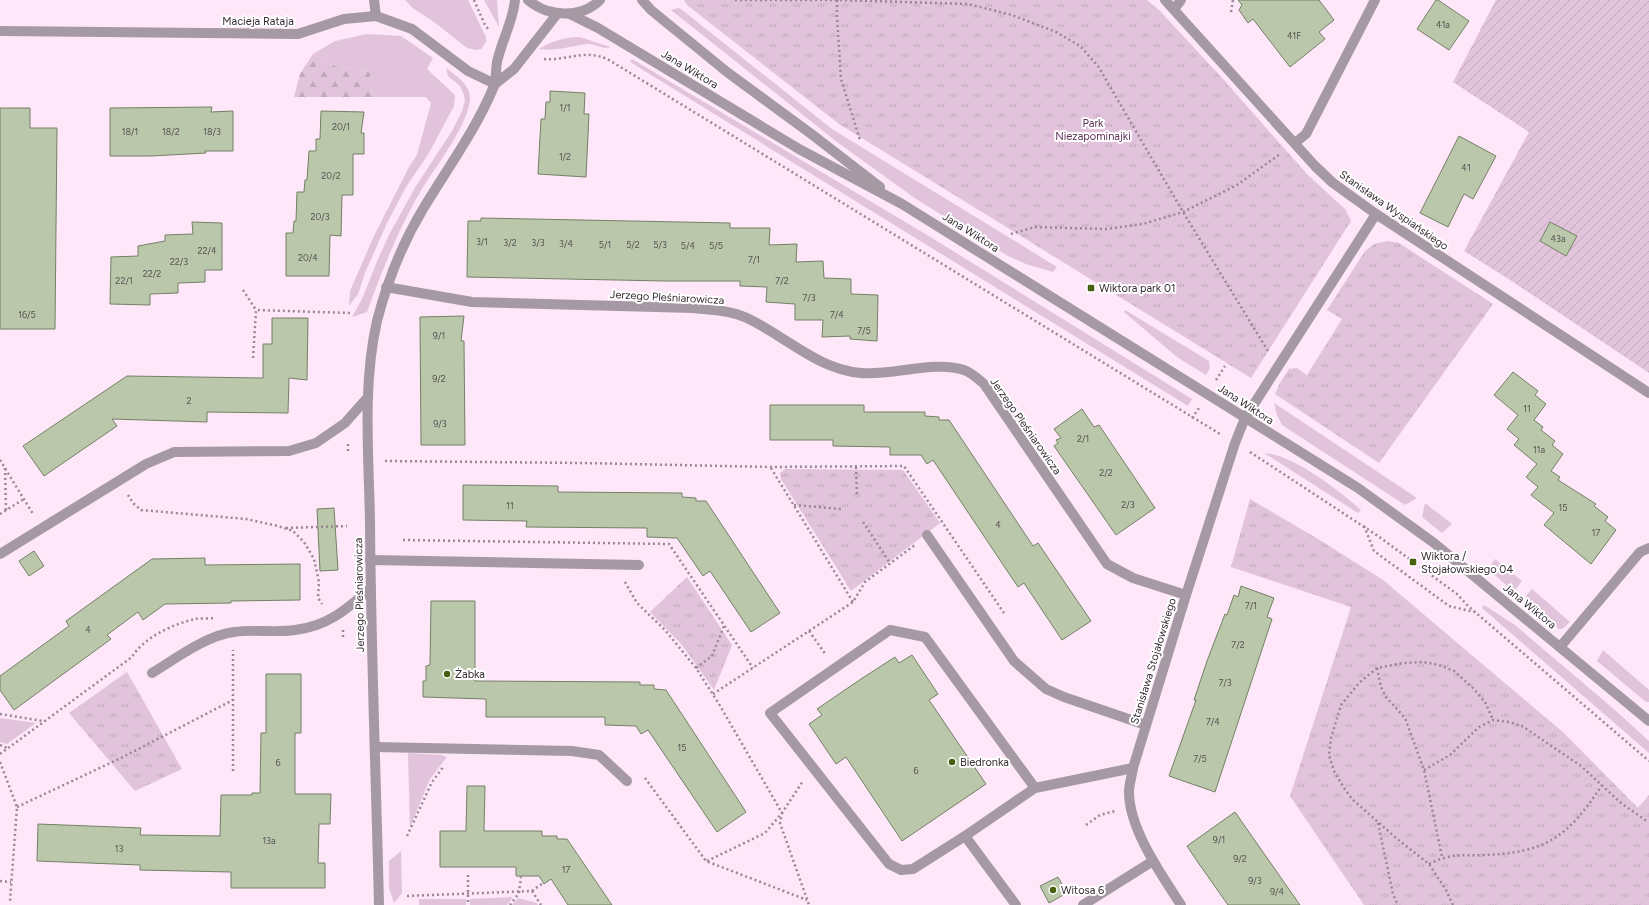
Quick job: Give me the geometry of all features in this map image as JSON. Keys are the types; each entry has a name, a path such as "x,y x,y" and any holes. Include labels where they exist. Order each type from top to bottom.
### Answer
{"street":[{"path":"374,0 376,16"},
{"name":"Jerzego Pleśniarowicza","path":"379,905 370,560 368,397 371,354 386,287 400,253 422,211 477,122 495,84 497,60 514,15 515,0"},
{"path":"528,0 533,5 545,11 557,14 570,14 584,10 600,0"},
{"name":"Jana Wiktora","path":"642,0 651,10 727,72 810,133 902,204"},
{"name":"Stanisława Wyspiańskiego","path":"1166,0 1175,8 1315,166 1333,183 1376,214 1649,393"},
{"path":"1175,8 1182,0"},
{"path":"1295,143 1306,134 1375,0"},
{"name":"Jerzego Pleśniarowicza","path":"495,84 514,69 557,14"},
{"name":"Jana Wiktora","path":"570,14 598,28 800,149 902,204 1358,488 1428,538 1649,721"},
{"name":"Macieja Rataja","path":"0,31 298,34 344,19 376,16 412,29 468,71 495,84"},
{"name":"Stanisława Stojałowskiego","path":"1181,905 1153,861 1135,822 1129,792 1133,768 1186,595 1235,443 1245,418 1376,214"},
{"name":"Jerzego Pleśniarowicza","path":"386,287 472,302 693,308 722,311 748,318 810,356 837,368 862,373 946,366 965,370 984,384 1107,564 1133,578 1186,595"},
{"path":"0,554 146,464 174,452 289,451 316,443 345,423 368,397"},
{"path":"927,535 1014,661 1027,673 1046,689 1064,697 1146,725"},
{"path":"1560,647 1640,552 1649,548"},
{"path":"370,560 639,565"},
{"path":"152,673 203,642 233,632 296,630 330,621 371,588"},
{"path":"1035,788 925,637 890,630 770,713 889,864 901,870 914,869 1035,788 1133,768"},
{"path":"375,746 572,751 599,755 627,781"},
{"path":"965,836 1016,905"},
{"path":"1084,905 1153,861"}],"path":[{"path":"474,0 485,25 493,34"},
{"path":"735,0 837,0 968,4 1012,15 1056,32 1080,46 1098,66 1183,212 1278,367"},
{"path":"837,0 841,79 860,140"},
{"path":"1231,12 1233,0"},
{"path":"539,59 587,54 599,55 609,60 1216,432"},
{"path":"1011,234 1035,227 1106,229 1143,224 1183,212 1237,185 1295,143"},
{"path":"243,290 256,310 253,358"},
{"path":"256,310 350,313"},
{"path":"1214,384 1225,366"},
{"path":"1192,418 1201,405"},
{"path":"348,444 348,453"},
{"path":"0,460 42,528"},
{"path":"1262,460 1364,526 1457,594 1476,613 1649,761"},
{"path":"384,461 583,463 771,468 904,466 1005,615"},
{"path":"5,467 6,510"},
{"path":"856,467 857,496"},
{"path":"771,468 853,602"},
{"path":"127,494 133,503 141,510 246,519 284,528 293,532 304,542 314,559 319,582 318,598 330,621"},
{"path":"0,514 24,499"},
{"path":"794,505 842,509"},
{"path":"863,522 890,564"},
{"path":"713,694 853,602 865,582 944,523"},
{"path":"284,528 347,526"},
{"path":"1364,526 1374,551 1449,606 1476,613"},
{"path":"615,564 637,603 665,630 696,668 713,694 782,813 780,823 809,905"},
{"path":"696,668 712,656 724,626"},
{"path":"809,631 819,646"},
{"path":"233,651 233,771"},
{"path":"1453,905 1446,890 1429,864 1352,799 1334,771 1329,755 1331,738 1341,705 1359,683 1377,668 1402,663 1423,662 1439,664 1454,671 1472,687 1485,702 1493,720"},
{"path":"1377,668 1381,687 1386,697 1405,718 1424,770 1442,857"},
{"path":"17,807 123,758 233,700"},
{"path":"0,714 44,721"},
{"path":"1424,770 1450,755 1479,727 1493,720 1509,722 1522,726 1576,762 1621,803 1648,822"},
{"path":"0,754 34,728"},
{"path":"0,745 7,748"},
{"path":"407,836 432,782 456,749"},
{"path":"0,762 17,807 10,901"},
{"path":"706,861 765,833 782,813 812,768"},
{"path":"627,781 643,775 706,861 807,900"},
{"path":"1429,864 1442,857 1517,853 1536,848 1555,838 1578,818 1602,785"},
{"path":"1378,822 1393,894 1398,905"},
{"path":"468,875 468,905"},
{"path":"510,905 519,893 521,876"},
{"path":"0,881 11,882"},
{"path":"407,896 532,892 543,883"},
{"path":"532,892 541,905"}],"green space":[{"path":"405,0 468,0 486,37 486,42 481,49 477,50 467,48 434,22 414,9"},
{"path":"484,0 497,0 499,27"},
{"name":"Park Niezapominajki","path":"684,0 1147,0 1160,11 1223,79 1307,174 1346,210 1351,221 1251,378 839,124 687,5"},
{"path":"1496,0 1649,0 1649,373 1464,251 1529,132 1453,82"},
{"path":"678,8 832,129 1057,267 1053,272 1026,264 1008,256 916,199 837,142 671,10"},
{"path":"367,34 401,36 433,58 427,69 455,95 454,106 429,153 406,187 387,223 365,273 358,294 349,306 350,291 373,238 409,167 417,155 431,103 426,97 372,97 370,72 335,66 313,54 335,41"},
{"path":"580,37 610,47 605,48 589,44 558,49 539,49 559,40"},
{"path":"313,54 335,66 370,72 372,97 294,97 300,74"},
{"path":"632,59 932,238 1192,399 1188,406 630,62"},
{"path":"446,68 458,77 468,89 470,98 464,119 451,145 419,193 403,224 367,312 352,317 362,299 390,233 416,186 452,131 462,111 465,101 464,95 460,86 448,76"},
{"path":"1387,241 1399,243 1493,304 1379,463 1275,394 1289,369 1297,368 1307,375 1342,319 1327,310 1365,251 1374,244"},
{"path":"1125,310 1209,361 1210,368 1206,375 1177,357 1124,312"},
{"path":"1274,403 1417,498 1405,505 1282,425 1277,415"},
{"path":"1264,453 1276,455 1302,467 1328,484 1361,510 1358,513"},
{"path":"785,469 903,470 940,523 851,591 781,479 780,473"},
{"path":"1250,499 1323,542 1383,580 1564,733 1638,808 1649,795 1649,905 1364,905 1290,796 1351,607 1231,567"},
{"path":"1425,503 1452,524 1442,533 1422,517"},
{"path":"1495,559 1522,581 1516,589 1511,589 1491,572 1492,563"},
{"path":"687,577 732,645 714,690 682,645 650,612"},
{"path":"1532,589 1570,622 1562,629 1559,629 1528,603 1526,596"},
{"path":"1484,605 1515,625 1615,710 1649,741 1649,753 1482,608"},
{"path":"1603,650 1649,690 1649,702 1646,702 1597,661"},
{"path":"127,672 182,769 135,791 69,713"},
{"path":"0,718 36,723 7,744 0,742"},
{"path":"408,753 441,755 447,757 430,779 410,827"},
{"path":"401,851 402,893 394,903 389,888 389,861"},
{"path":"513,897 507,905 470,905 470,899"},
{"path":"518,898 537,903 538,905 512,905"},
{"path":"419,899 466,899 466,905 419,905"}],"building":[{"path":"1238,0 1319,0 1334,20 1319,32 1325,39 1290,67 1253,19 1248,23 1239,10 1242,5"},
{"path":"1436,0 1469,21 1449,50 1417,29"},
{"path":"550,91 585,93 584,114 589,114 586,177 538,174 541,119 545,119 546,102 550,102"},
{"path":"212,107 211,112 233,111 233,151 205,151 206,153 151,156 110,156 110,108"},
{"path":"0,108 30,108 30,128 57,128 55,329 0,329"},
{"path":"321,111 364,112 361,133 364,133 364,154 353,154 353,195 342,195 341,236 330,235 329,276 286,276 286,233 293,233 294,221 296,221 297,192 304,192 305,180 307,180 309,151 316,151 316,139 320,139"},
{"path":"1459,136 1496,156 1473,199 1464,194 1448,227 1420,213"},
{"path":"481,218 730,223 730,228 770,228 769,245 797,244 796,262 823,261 824,278 851,279 851,294 878,295 877,341 850,339 850,336 822,337 823,320 795,320 795,304 766,302 767,287 740,286 740,281 467,277 468,221 481,221"},
{"path":"192,222 222,223 222,270 205,270 205,282 178,283 178,293 150,294 150,305 110,304 111,257 138,256 138,246 165,241 165,235 193,234"},
{"path":"1550,222 1577,236 1566,256 1540,241"},
{"path":"464,316 461,341 464,341 465,445 421,445 420,317"},
{"path":"272,318 308,318 307,380 289,378 288,413 207,412 207,422 112,419 117,426 44,476 23,446 127,376 263,378 263,344 272,344"},
{"path":"1513,372 1538,391 1535,395 1546,404 1534,420 1543,427 1541,430 1555,441 1552,445 1563,454 1551,471 1560,477 1558,480 1596,504 1594,506 1608,517 1605,521 1616,530 1591,564 1544,525 1554,513 1531,495 1538,487 1526,477 1537,464 1514,445 1519,439 1507,429 1518,415 1494,395"},
{"path":"770,405 864,405 864,412 925,412 925,416 939,417 939,420 949,420 1033,546 1038,543 1091,621 1062,640 1024,583 1018,587 933,460 927,464 921,455 890,455 890,447 833,446 833,440 770,440"},
{"path":"1082,409 1094,427 1099,425 1155,508 1116,535 1054,446 1058,443 1056,440 1061,438 1054,429"},
{"path":"463,485 558,486 558,492 682,493 682,497 696,498 696,501 706,501 780,613 751,632 710,571 703,576 677,538 647,537 647,528 526,527 527,521 463,520"},
{"path":"334,508 338,570 320,571 317,509"},
{"path":"34,551 44,566 29,576 19,561"},
{"path":"205,558 205,565 300,564 300,600 165,604 143,620 138,612 107,635 111,639 14,710 0,690 0,676 69,626 66,621 152,559"},
{"path":"1241,586 1274,598 1267,617 1272,619 1215,792 1169,776 1196,700 1194,700 1207,661 1225,614 1227,615 1234,595 1238,597"},
{"path":"431,601 475,601 475,681 640,682 640,685 654,685 654,689 666,690 746,812 717,832 648,730 641,734 636,726 605,725 605,717 486,717 486,699 423,697 423,681 426,681 426,666 430,665"},
{"path":"912,655 938,694 929,700 986,784 902,841 846,757 836,764 809,724 822,715 817,709 861,679 895,657 899,663"},
{"path":"266,674 301,674 301,733 295,733 295,794 331,794 330,824 319,824 318,863 325,863 325,888 231,888 231,872 140,870 140,865 37,861 38,824 141,828 140,835 220,836 221,795 252,795 252,793 260,793 261,733 266,733"},
{"path":"467,786 485,786 484,831 542,831 542,836 557,836 557,839 567,839 612,905 568,905 551,879 544,884 539,876 516,876 516,867 440,867 440,831 466,831"},
{"path":"1235,812 1300,905 1228,905 1197,861 1187,846"},
{"name":"Witosa 6","path":"1058,877 1067,893 1049,903 1040,886"}],"place":[{"name":"Wiktora park 01","path":"1091,288"},
{"name":"Wiktora / Stojałowskiego 04","path":"1413,562"},
{"name":"Żabka","path":"447,674"},
{"name":"Biedronka","path":"952,762"},
{"name":"Witosa 6","path":"1053,890"}]}
